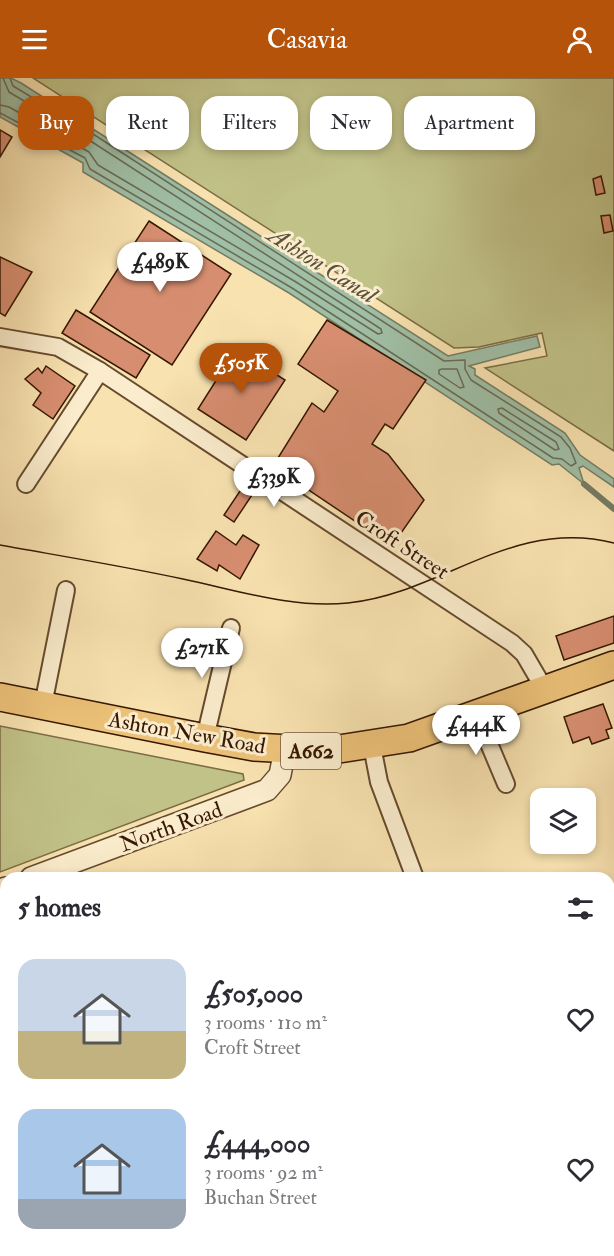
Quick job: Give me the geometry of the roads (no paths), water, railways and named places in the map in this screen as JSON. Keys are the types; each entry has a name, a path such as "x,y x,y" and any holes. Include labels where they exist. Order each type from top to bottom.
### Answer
{"main road":[{"name":"Ashton New Road","path":"0,697 205,738 285,749 326,751 372,746 409,738 614,665"}],"street":[{"name":"Croft Street","path":"0,337 58,347 100,371 512,643 524,654 544,690"},
{"path":"26,484 100,371"},
{"path":"43,705 66,590"},
{"path":"205,738 231,628"},
{"path":"477,715 506,784"},
{"path":"372,746 379,782 413,872"},
{"name":"North Road","path":"46,872 267,790 280,775 285,749"}],"water":[{"path":"0,78 11,78 41,96 18,96 18,127 0,117"},
{"path":"94,130 106,137 106,150 126,150 448,356 537,336 540,347 469,366 475,369 475,375 565,433 580,455 614,479 614,487 583,466 579,468 584,484 559,464 552,465 289,293 83,172 83,163 60,150 94,150"}],"waterway":[{"path":"584,484 614,509"}],"tram line":[{"path":"0,545 160,574 286,601 327,604 382,597 510,548 542,540 577,538 614,543"}],"water label":[{"name":"Ashton Canal","path":"322,265"}]}
